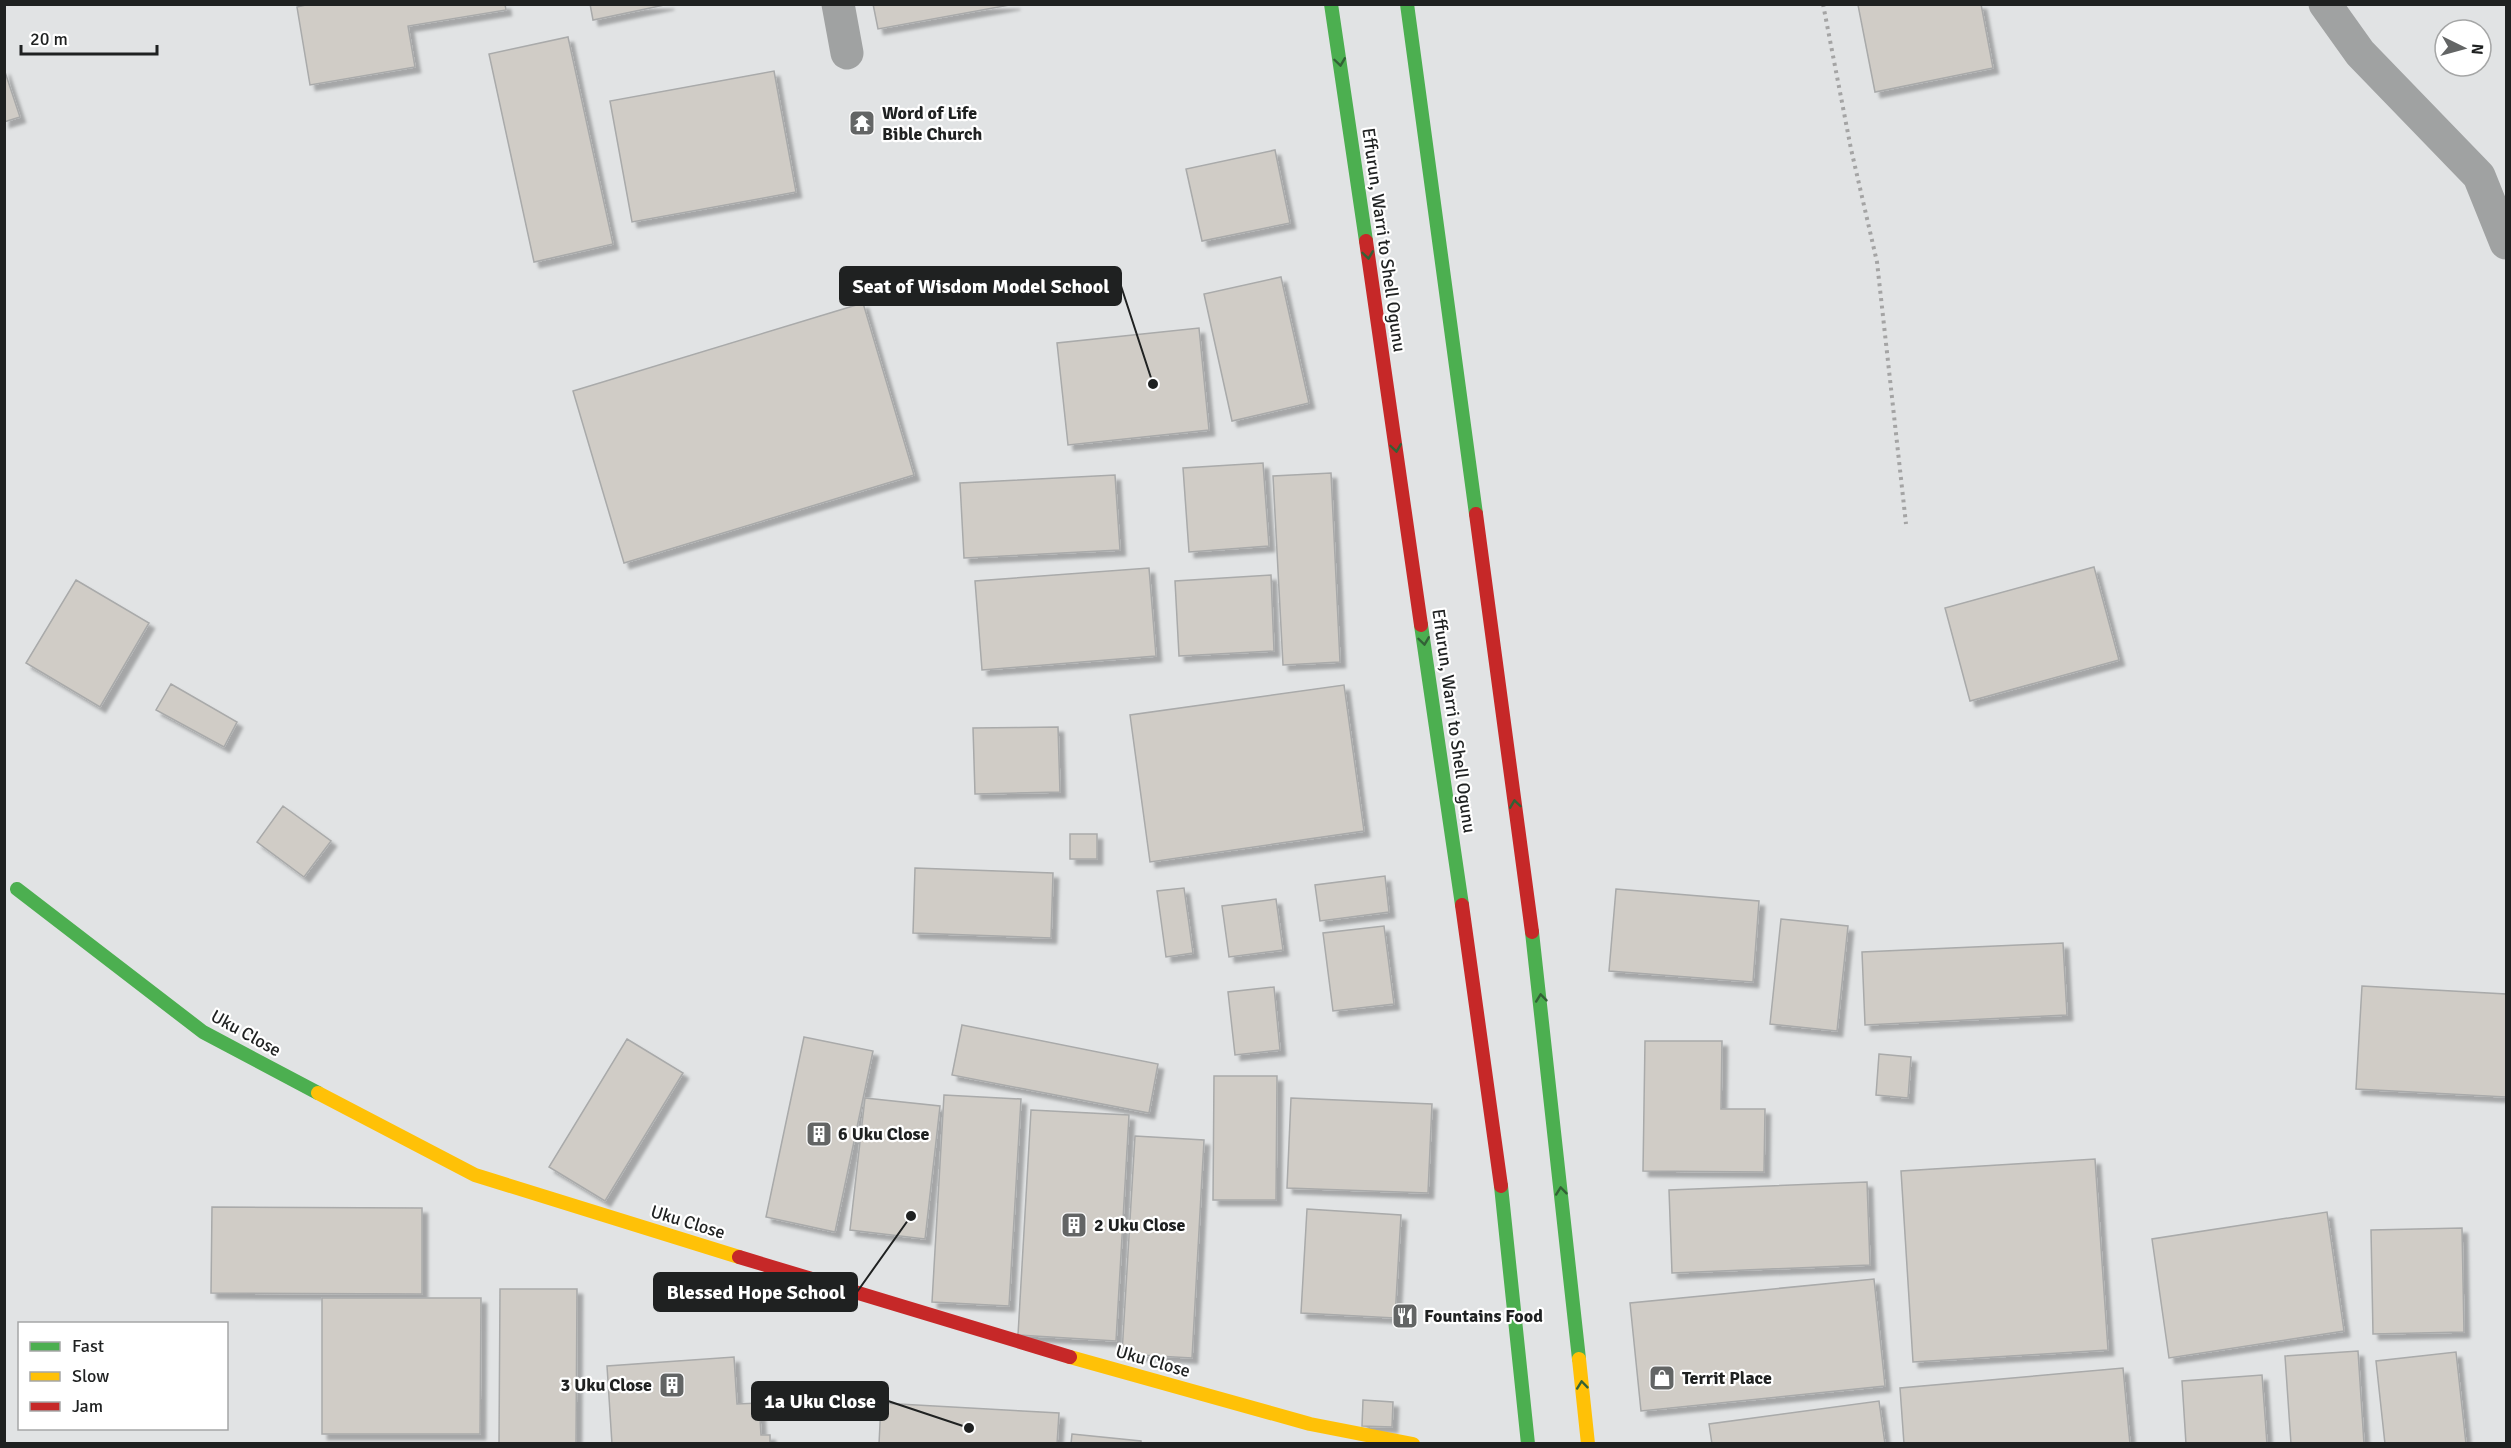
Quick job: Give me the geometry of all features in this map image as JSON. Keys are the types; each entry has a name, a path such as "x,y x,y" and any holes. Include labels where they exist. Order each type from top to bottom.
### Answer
{"main road":[{"name":"Effurun, Warri to Shell Ogunu","path":"1331,4 1498,1153 1528,1443"},
{"path":"1407,4 1540,989 1588,1443"},
{"name":"Uku Close","path":"17,889 203,1032 475,1175 981,1332 1310,1424 1413,1443"}],"street":[{"path":"838,4 847,53"},
{"path":"2325,4 2360,53 2479,176 2506,243"}],"path":[{"path":"1823,4 1876,262 1906,524"}],"building":[{"path":"310,4 505,4 506,10 408,26 415,67 310,85 297,7"},
{"path":"590,4 669,4 593,20"},
{"path":"873,4 1015,4 878,29"},
{"path":"1981,4 1993,68 1875,92 1858,5"},
{"path":"568,37 613,244 534,262 489,54"},
{"path":"4,69 20,117 4,122"},
{"path":"774,71 796,192 632,222 610,101"},
{"path":"1275,150 1290,223 1202,241 1186,169"},
{"path":"1281,277 1309,403 1232,421 1204,294"},
{"path":"863,303 914,475 624,563 573,391"},
{"path":"1199,328 1209,430 1068,445 1057,343"},
{"path":"1263,463 1269,546 1189,552 1183,468"},
{"path":"1331,473 1340,662 1283,665 1273,476"},
{"path":"1115,475 1120,550 964,558 960,483"},
{"path":"2094,567 2119,660 1970,701 1945,608"},
{"path":"1149,568 1156,656 982,670 975,581"},
{"path":"1271,575 1274,651 1179,656 1175,581"},
{"path":"76,580 149,623 100,707 26,663"},
{"path":"171,684 237,722 224,747 156,710"},
{"path":"1344,685 1364,831 1150,862 1130,715"},
{"path":"1058,727 1060,792 975,794 973,728"},
{"path":"283,806 331,841 304,877 257,842"},
{"path":"1070,834 1097,834 1097,859 1070,859"},
{"path":"915,868 1053,873 1051,938 913,933"},
{"path":"1385,876 1389,912 1320,921 1315,885"},
{"path":"1184,888 1193,953 1166,957 1157,891"},
{"path":"1616,889 1759,901 1753,982 1609,971"},
{"path":"1276,899 1283,950 1229,957 1222,906"},
{"path":"1781,919 1848,926 1837,1031 1770,1024"},
{"path":"1384,926 1394,1004 1333,1011 1323,933"},
{"path":"2063,943 2067,1015 1865,1025 1862,952"},
{"path":"2362,986 2506,994 2506,1097 2356,1089"},
{"path":"1274,987 1280,1050 1235,1055 1228,992"},
{"path":"962,1025 1158,1064 1149,1113 952,1075"},
{"name":"6 Uku Close","path":"804,1037 873,1051 835,1232 766,1217"},
{"path":"627,1039 683,1073 605,1201 549,1167"},
{"path":"1645,1041 1722,1041 1721,1109 1765,1109 1764,1172 1643,1171"},
{"path":"1879,1054 1911,1057 1908,1098 1876,1095"},
{"path":"1214,1076 1277,1076 1276,1200 1213,1200"},
{"path":"944,1095 1021,1099 1009,1306 932,1302"},
{"path":"865,1098 940,1106 925,1239 850,1230"},
{"path":"1291,1098 1432,1104 1428,1193 1287,1188"},
{"name":"2 Uku Close","path":"1031,1110 1129,1115 1116,1341 1018,1335"},
{"path":"1135,1136 1204,1140 1192,1358 1122,1354"},
{"path":"2095,1159 2108,1350 1913,1362 1901,1171"},
{"path":"1867,1182 1870,1265 1672,1273 1669,1190"},
{"path":"212,1207 422,1208 422,1294 211,1293"},
{"path":"1307,1209 1401,1215 1395,1318 1301,1313"},
{"path":"2327,1212 2344,1331 2169,1358 2152,1239"},
{"path":"2462,1228 2464,1332 2373,1334 2371,1230"},
{"path":"1874,1279 1885,1386 1641,1411 1630,1303"},
{"path":"500,1289 577,1289 576,1444 499,1444"},
{"path":"322,1298 481,1298 480,1434 322,1434"},
{"path":"2358,1351 2364,1444 2291,1444 2285,1356"},
{"path":"2456,1352 2466,1444 2385,1444 2376,1361"},
{"name":"3 Uku Close","path":"734,1357 737,1404 759,1403 761,1435 770,1435 770,1444 612,1444 607,1366"},
{"path":"2123,1368 2130,1444 1904,1444 1900,1388"},
{"path":"2262,1375 2267,1444 2186,1444 2182,1381"},
{"path":"1363,1400 1393,1402 1392,1427 1362,1426"},
{"path":"1879,1401 1885,1444 1712,1444 1709,1424"},
{"path":"881,1403 1059,1413 1057,1444 879,1444"},
{"path":"1072,1434 1141,1441 1141,1444 1071,1444"}],"traffic: fast":[{"path":"1331,4 1366,241"},
{"path":"1407,4 1476,514"},
{"path":"1421,625 1462,905"},
{"path":"17,889 203,1032 318,1093"},
{"path":"1532,932 1579,1359"},
{"path":"1501,1186 1528,1444"}],"traffic: slow":[{"path":"318,1093 475,1175 739,1257"},
{"path":"1070,1357 1310,1424 1413,1444"},
{"path":"1579,1359 1588,1444"}],"traffic: jam":[{"path":"1366,241 1421,625"},
{"path":"1476,514 1532,932"},
{"path":"1462,905 1501,1186"},
{"path":"739,1257 1070,1357"}],"place":[{"name":"Word of Life Bible Church","path":"862,123"},
{"name":"Seat of Wisdom Model School","path":"1153,384"},
{"name":"6 Uku Close","path":"819,1134"},
{"name":"Blessed Hope School","path":"911,1216"},
{"name":"2 Uku Close","path":"1074,1225"},
{"name":"Fountains Food","path":"1405,1316"},
{"name":"Territ Place","path":"1662,1378"},
{"name":"3 Uku Close","path":"672,1385"},
{"name":"1a Uku Close","path":"969,1428"}]}
